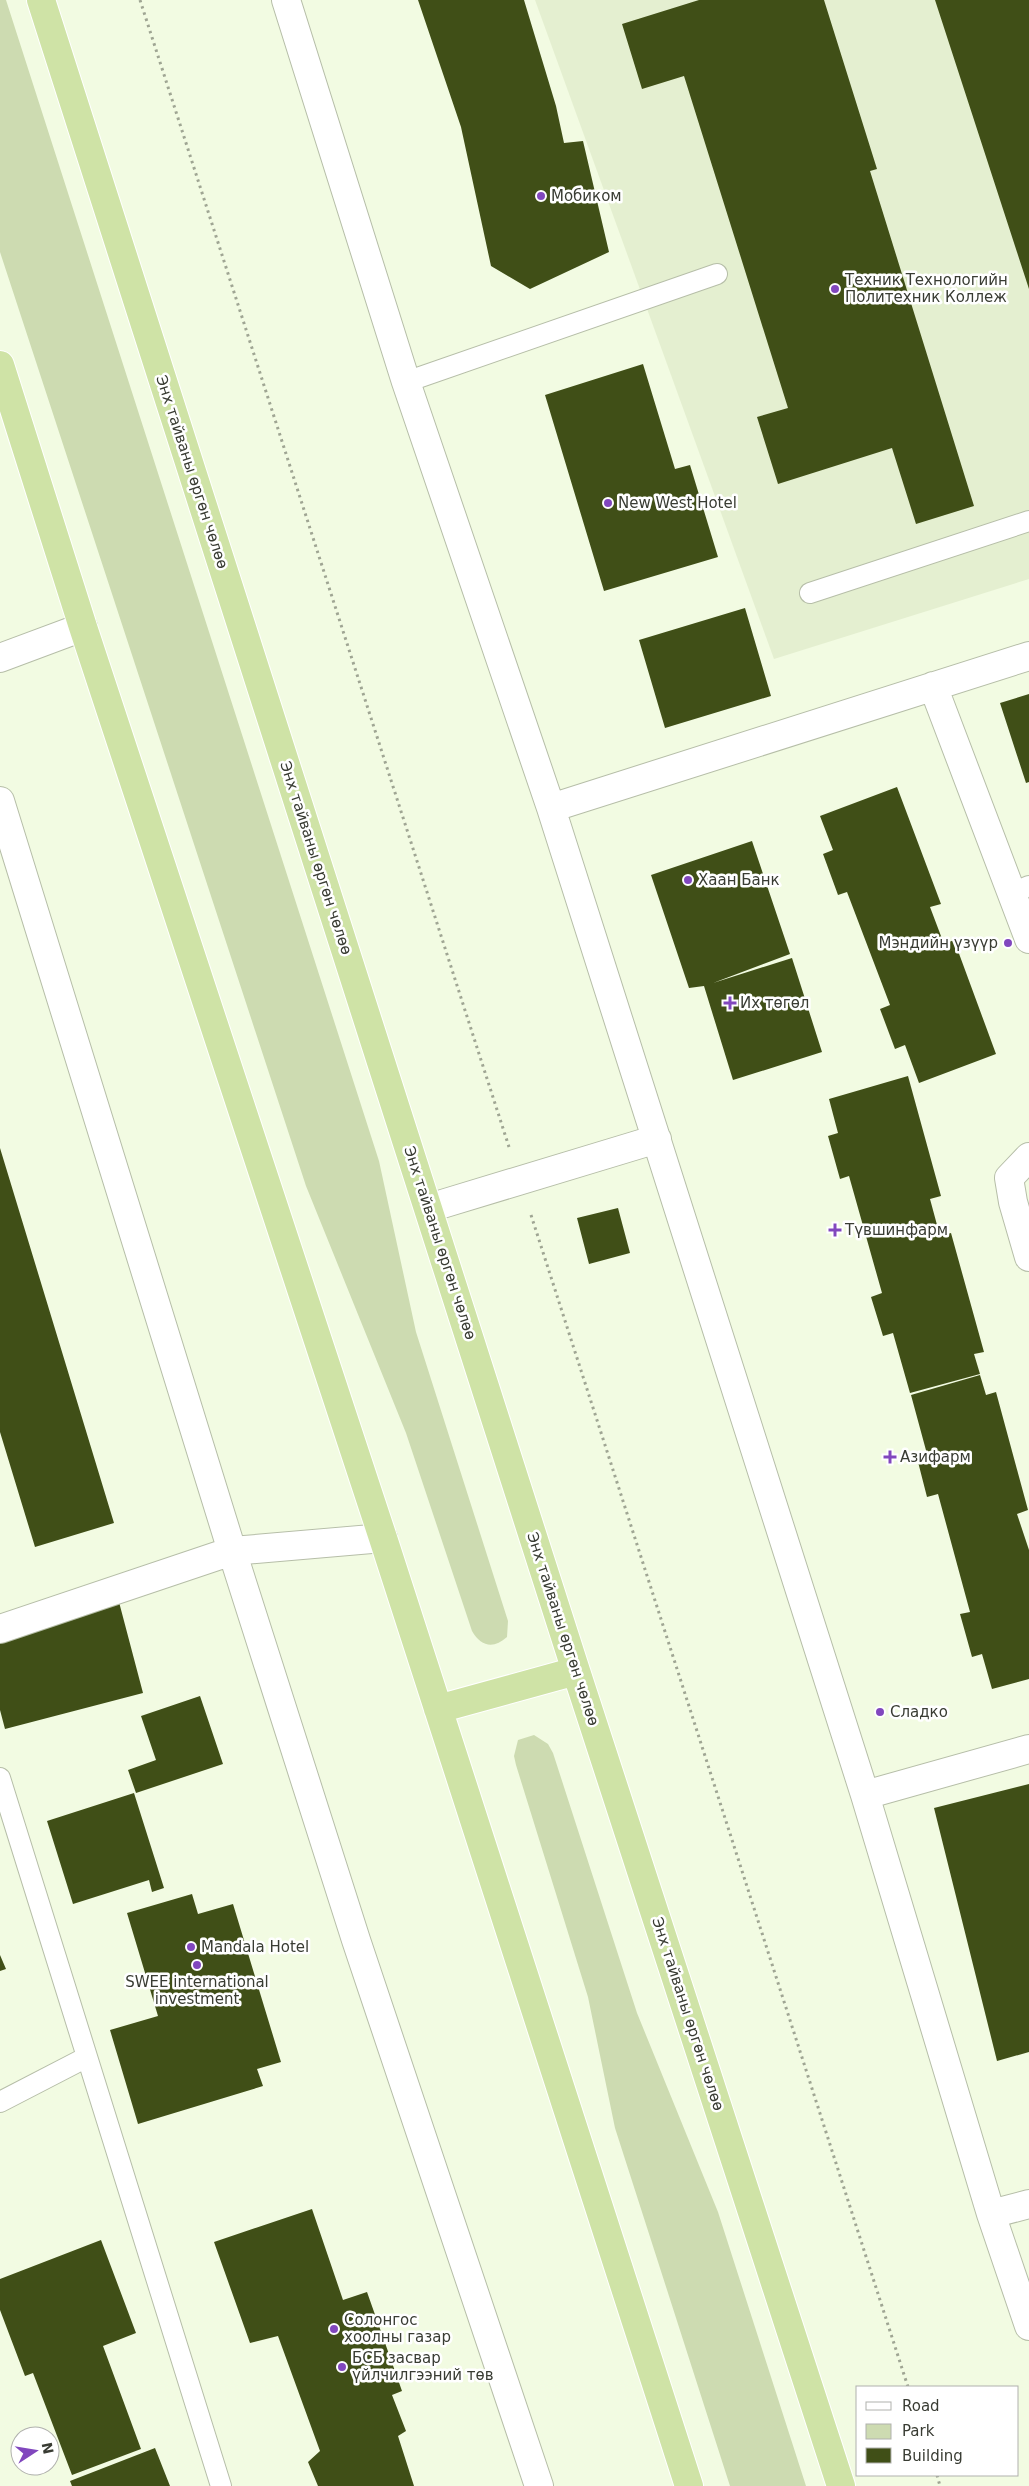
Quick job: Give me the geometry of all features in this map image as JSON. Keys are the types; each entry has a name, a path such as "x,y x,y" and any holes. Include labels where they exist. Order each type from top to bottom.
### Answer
{"highway":[{"name":"Энх тайваны өргөн чөлөө","path":"41,0 576,1671 841,2486"},
{"path":"0,365 83,627 383,1538 689,2486"},
{"path":"438,1709 576,1671"}],"street":[{"path":"286,0 406,382 551,808 864,1795 992,2214 1029,2326"},
{"path":"0,658 83,627"},
{"path":"551,808 1029,656"},
{"path":"933,686 1020,889 1029,939"},
{"path":"0,800 232,1551 356,1940 539,2486"},
{"path":"428,1208 656,1139"},
{"path":"1029,1157 1009,1178 1013,1202 1029,1257"},
{"path":"0,1629 232,1551 383,1538"},
{"path":"864,1795 1029,1749"},
{"path":"992,2214 1029,2204"}],"lane":[{"path":"406,382 717,274"},
{"path":"810,593 1029,521"},
{"path":"0,1778 221,2486"},
{"path":"0,2102 87,2057"}],"shaded area":[{"name":"Техник Технологийн Политехник Коллеж","path":"535,0 1029,0 1029,579 774,659"}],"green space":[{"path":"0,0 6,0 379,1161 416,1332 508,1621 507,1637 493,1645 479,1640 472,1631 406,1433 306,1186 0,252"},
{"path":"534,1735 548,1744 553,1753 637,2013 718,2212 806,2486 730,2486 615,2128 588,1997 516,1765 514,1756 518,1740"}],"building":[{"path":"418,0 524,0 556,106 564,143 583,141 609,252 530,289 491,266 461,127"},
{"path":"699,0 824,0 877,169 870,171 974,506 916,524 892,448 778,484 757,417 788,408 684,76 642,89 622,24"},
{"path":"935,0 1029,0 1029,289"},
{"path":"643,364 675,469 690,465 718,557 604,591 545,395"},
{"path":"745,608 771,696 665,728 639,640"},
{"path":"1029,694 1029,782 1026,783 1000,703"},
{"path":"897,787 941,904 930,907 944,944 954,940 996,1054 919,1083 905,1045 895,1049 880,1009 890,1005 847,892 838,895 823,854 833,850 820,816"},
{"path":"752,841 790,954 713,983 792,958 822,1052 733,1080 704,986 689,988 651,875"},
{"path":"908,1076 941,1196 930,1199 940,1236 951,1233 984,1352 974,1354 980,1374 910,1393 893,1333 883,1336 871,1297 882,1293 849,1176 840,1179 828,1136 838,1133 829,1099"},
{"path":"0,1148 114,1523 35,1547 0,1432"},
{"path":"618,1208 630,1253 589,1264 577,1218"},
{"path":"980,1375 986,1395 996,1392 1028,1510 1017,1514 1029,1550 1029,1679 992,1689 982,1654 972,1657 960,1614 970,1612 938,1494 927,1497 917,1458 927,1454 911,1395"},
{"path":"119,1602 143,1693 5,1729 0,1710 0,1633"},
{"path":"200,1696 223,1764 136,1793 128,1770 156,1760 141,1716"},
{"path":"1029,1784 1029,2052 997,2061 934,1808"},
{"path":"134,1793 164,1888 152,1892 149,1880 73,1904 47,1821"},
{"name":"SWEE international investment","path":"192,1894 198,1914 233,1904 281,2062 257,2069 263,2086 138,2124 110,2030 158,2016 127,1913"},
{"path":"0,1955 6,1969 0,1971"},
{"name":"БСБ засвар үйлчилгээний төв","path":"312,2209 343,2300 367,2292 402,2391 392,2395 406,2431 398,2436 414,2486 318,2486 308,2462 320,2451 278,2336 250,2343 214,2242"},
{"path":"101,2240 136,2333 103,2346 141,2449 72,2475 60,2444 60,2426 53,2426 33,2373 25,2376 0,2310 0,2279"},
{"path":"155,2448 170,2486 72,2486 70,2481"}],"place":[{"name":"Мобиком","path":"541,196"},
{"name":"Техник Технологийн Политехник Коллеж","path":"835,289"},
{"name":"New West Hotel","path":"608,503"},
{"name":"Хаан Банк","path":"688,880"},
{"name":"Мэндийн үзүүр","path":"1008,943"},
{"name":"Их төгөл","path":"730,1003"},
{"name":"Түвшинфарм","path":"835,1230"},
{"name":"Азифарм","path":"890,1457"},
{"name":"Сладко","path":"880,1712"},
{"name":"Mandala Hotel","path":"191,1947"},
{"name":"SWEE international investment","path":"197,1965"},
{"name":"Солонгос хоолны газар","path":"334,2329"},
{"name":"БСБ засвар үйлчилгээний төв","path":"342,2367"}]}
